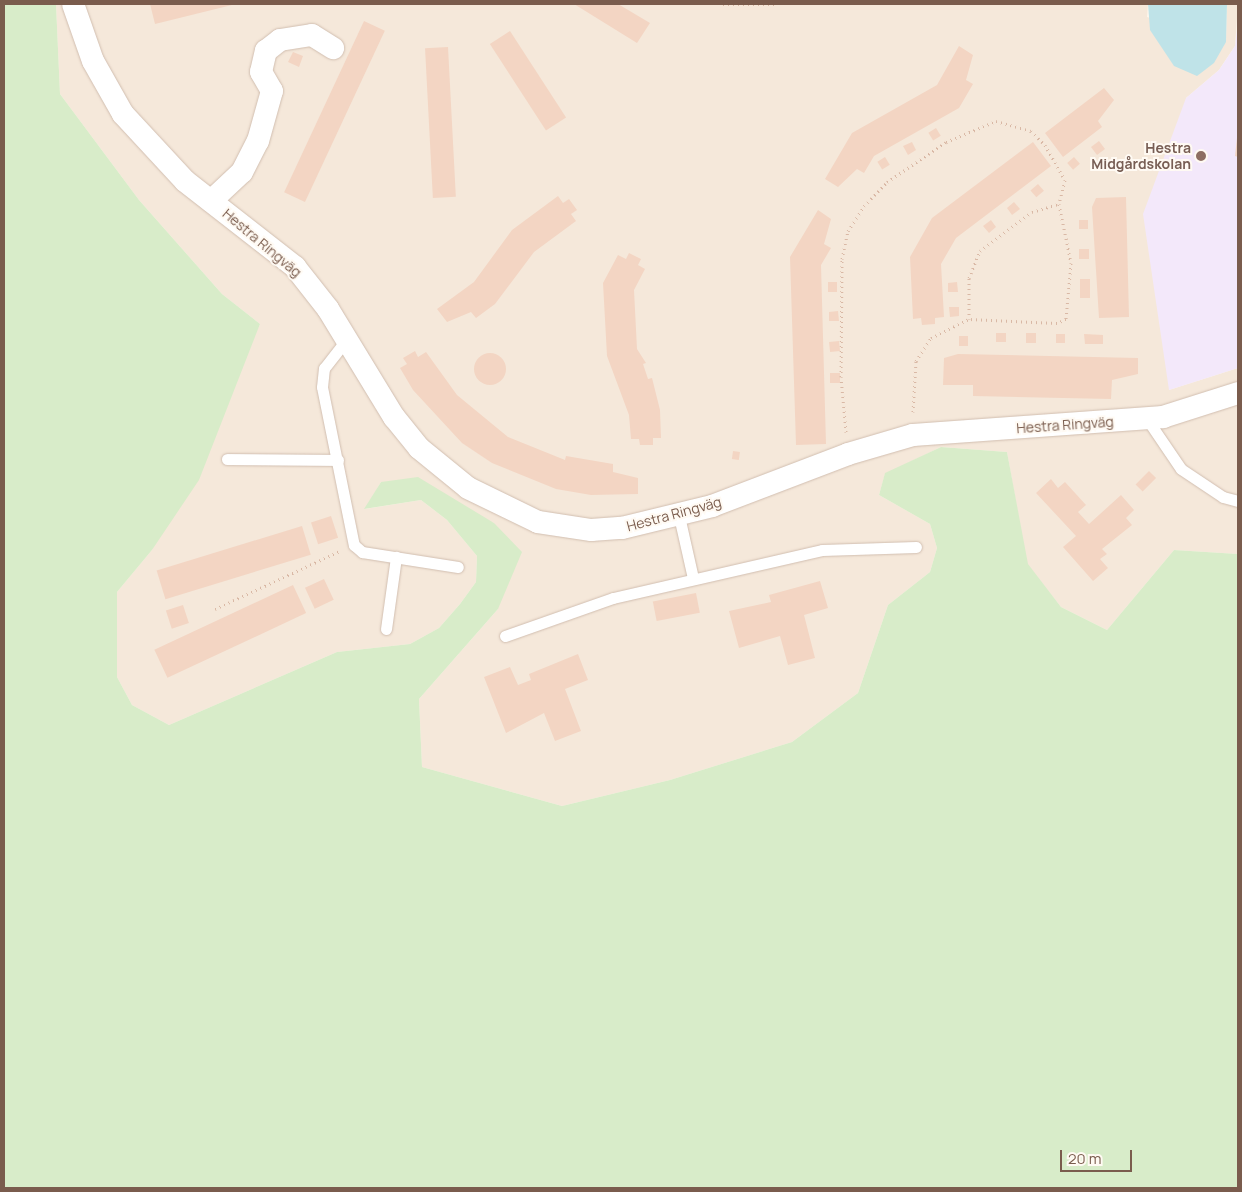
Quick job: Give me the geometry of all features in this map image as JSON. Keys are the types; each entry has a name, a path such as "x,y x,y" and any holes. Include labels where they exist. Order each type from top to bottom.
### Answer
{"street":[{"name":"Hestra Ringväg","path":"73,4 93,61 123,114 150,147 212,201 295,268 347,339 394,417 419,448 468,488 493,502 538,522 592,530 679,516 848,454 913,435 1147,419 1238,393"},
{"path":"212,201 242,172 258,141 272,91 261,72 266,52 280,40 312,35 333,48"}],"lane":[{"path":"347,339 324,368 322,387 354,545 362,552 458,567"},
{"path":"1147,419 1181,468 1223,497 1238,502"},
{"path":"227,460 338,460"},
{"path":"679,516 693,578"},
{"path":"505,636 613,598 693,578 822,550 916,547"},
{"path":"386,629 396,557"}],"path":[{"path":"723,4 777,4"},
{"path":"848,454 841,377 842,259 848,230 864,206 888,182 946,142 996,121 1025,128 1045,145 1065,180 1059,204 1070,263 1066,319 1057,322 969,319 931,338 916,361 913,435"},
{"path":"969,319 969,278 980,252 1032,212 1059,204"},
{"path":"216,609 354,545"}],"shaded area":[{"path":"56,4 1148,4 1147,17 1226,42 1227,4 1238,4 1235,46 1219,70 1186,98 1169,390 1238,368 1238,554 1174,550 1107,630 1061,607 1027,564 1007,452 941,447 885,474 879,495 930,524 937,548 930,572 888,605 858,693 792,742 670,780 562,806 422,767 419,699 498,609 494,523 381,482 365,509 421,500 447,520 477,556 476,582 460,604 439,628 410,644 337,652 169,725 132,705 117,677 117,592 152,550 260,324 222,294 139,200 60,94"},
{"name":"Hestra Midgårdskolan","path":"1238,22 1238,368 1169,390 1143,214 1186,98 1219,70 1235,46"}],"green space":[{"path":"4,4 56,4 60,94 139,200 222,294 260,324 199,480 152,550 117,592 117,677 132,705 169,725 337,652 410,644 439,628 460,604 476,582 477,556 447,520 421,500 364,509 381,482 418,477 494,523 522,552 498,609 419,699 422,767 562,806 670,780 792,742 858,693 888,605 930,572 937,548 930,524 879,495 885,473 941,447 1007,452 1028,564 1061,607 1107,630 1174,550 1238,554 1238,1188 4,1188"}],"water":[{"path":"1148,4 1227,4 1226,42 1214,63 1197,76 1174,66 1150,30"}],"building":[{"path":"150,4 236,4 155,24"},
{"path":"574,4 618,4 650,23 637,43"},
{"path":"364,21 385,31 305,202 284,192"},
{"path":"510,31 566,117 546,130 490,44"},
{"path":"959,46 973,55 966,80 973,84 959,108 874,156 864,173 857,169 838,187 825,179 852,133 937,85"},
{"path":"448,47 456,197 433,198 425,48"},
{"path":"293,52 303,56 299,67 288,62"},
{"path":"1104,88 1114,100 1098,121 1102,127 1063,157 1045,133"},
{"path":"936,128 941,136 933,140 928,133"},
{"path":"1238,138 1238,157 1235,156"},
{"path":"1099,141 1105,149 1097,155 1091,147"},
{"path":"912,142 916,150 908,155 903,146"},
{"path":"1033,142 1051,166 956,238 941,264 944,317 935,318 935,324 922,325 921,318 913,319 910,257 932,218"},
{"path":"885,157 890,165 882,169 877,162"},
{"path":"1074,157 1080,164 1073,170 1067,163"},
{"path":"1038,184 1044,191 1036,197 1030,191"},
{"path":"558,196 563,203 569,199 577,210 571,214 576,221 534,252 495,304 476,318 471,312 447,322 437,309 474,282 512,230"},
{"path":"1126,197 1129,317 1099,318 1092,207 1096,198"},
{"path":"1014,202 1020,209 1012,215 1007,208"},
{"path":"818,210 831,219 824,244 831,248 821,265 826,444 796,445 790,257"},
{"path":"991,220 996,227 989,233 983,226"},
{"path":"1079,220 1088,220 1088,229 1079,229"},
{"path":"1079,249 1089,249 1089,259 1079,259"},
{"path":"629,253 641,259 638,265 645,269 634,290 637,349 646,363 643,364 648,379 652,378 660,410 661,438 653,438 653,445 640,445 639,439 631,439 629,415 607,356 603,283 618,255 626,259"},
{"path":"1080,279 1090,279 1090,298 1080,298"},
{"path":"828,282 837,282 837,292 828,292"},
{"path":"957,282 958,292 948,292 948,283"},
{"path":"949,307 959,307 959,316 950,317"},
{"path":"838,311 839,321 829,321 829,312"},
{"path":"996,333 1006,333 1006,342 996,342"},
{"path":"1026,333 1036,333 1036,343 1026,343"},
{"path":"1056,334 1065,334 1065,343 1056,343"},
{"path":"1084,334 1103,335 1103,344 1085,344"},
{"path":"959,336 968,336 968,346 959,346"},
{"path":"839,341 840,351 830,352 829,342"},
{"path":"415,351 418,357 426,352 457,395 508,437 565,460 566,456 613,464 613,472 638,478 638,494 591,495 556,489 492,463 462,443 413,390 400,368 407,364 403,358"},
{"path":"490,353 502,357 506,369 502,381 490,385 478,381 474,369 478,357"},
{"path":"958,354 1138,358 1138,374 1112,380 1111,399 973,396 973,385 943,385 944,358"},
{"path":"830,373 840,373 840,383 830,383"},
{"path":"733,451 740,452 739,460 732,459"},
{"path":"1149,471 1156,478 1143,492 1136,484"},
{"path":"1051,479 1058,488 1065,482 1086,505 1078,512 1089,524 1121,495 1134,510 1126,518 1132,525 1102,549 1107,554 1100,559 1108,568 1093,581 1063,547 1076,536 1036,493"},
{"path":"331,516 338,538 318,544 311,522"},
{"path":"302,526 311,555 165,599 157,570"},
{"path":"324,579 334,600 315,609 305,588"},
{"path":"820,581 828,608 804,615 815,658 788,665 780,636 739,648 729,611 771,602 769,595"},
{"path":"293,585 306,613 167,678 154,650"},
{"path":"696,593 700,613 657,621 653,601"},
{"path":"183,605 189,623 172,629 166,611"},
{"path":"578,654 588,680 565,689 581,731 555,741 544,713 506,733 484,677 510,667 518,685 531,680 529,674"}],"place":[{"name":"Hestra Midgårdskolan","path":"1201,156"}]}
